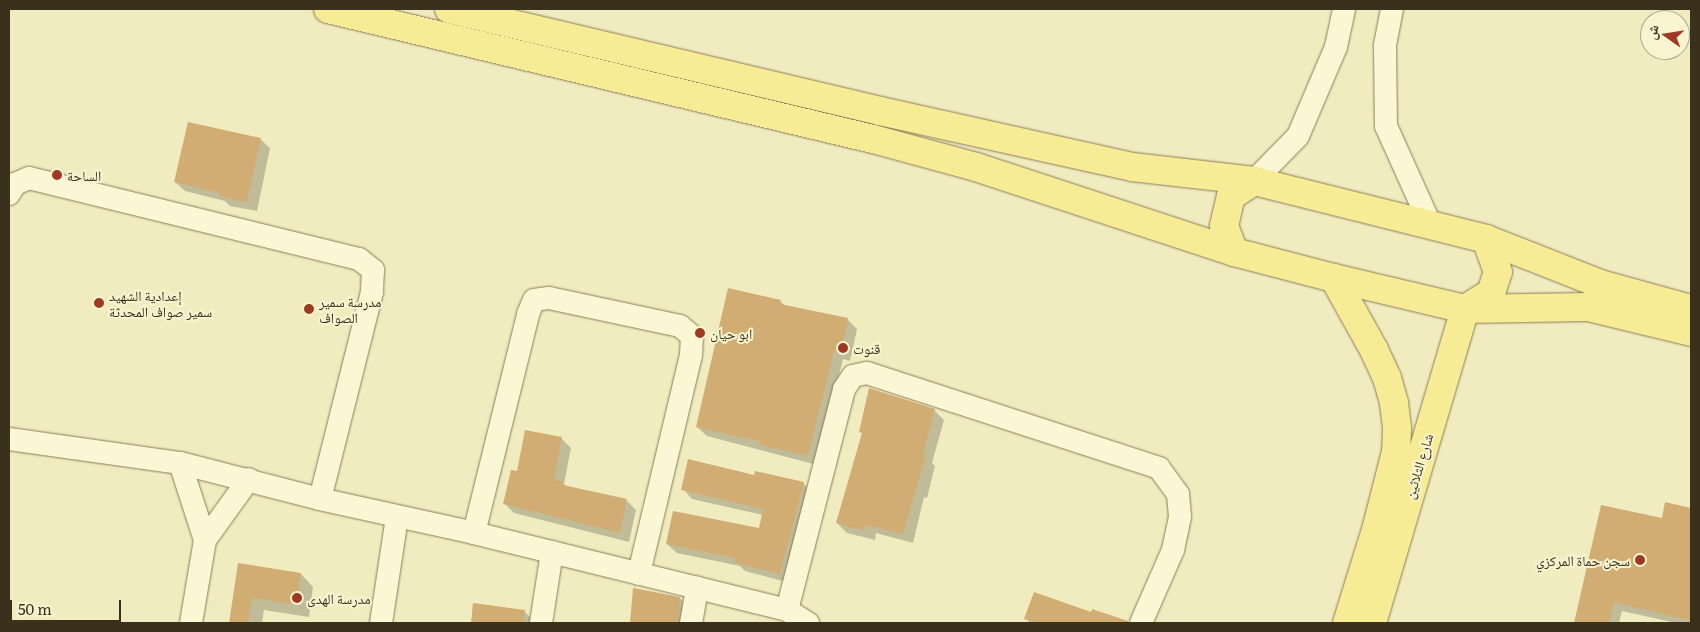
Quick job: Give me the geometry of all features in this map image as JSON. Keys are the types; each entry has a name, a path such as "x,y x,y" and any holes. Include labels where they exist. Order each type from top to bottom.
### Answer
{"main road":[{"path":"328,9 882,142 976,167 1234,252 1334,278 1466,308 1588,307 1691,332"},
{"path":"449,9 880,111 1132,167 1254,181 1486,239 1600,284 1691,309"},
{"path":"1234,252 1224,226 1231,196 1254,181"},
{"path":"1466,308 1491,293 1498,272 1486,239"},
{"path":"1334,278 1374,350 1387,378 1397,428 1396,452 1347,623"},
{"name":"شارع الثلاثين","path":"1372,623 1466,308"}],"street":[{"path":"1254,181 1298,136 1336,47 1344,9"},
{"path":"1392,9 1385,46 1386,126 1430,224"},
{"path":"9,194 15,184 29,178 359,259 372,270 372,292 320,499"},
{"path":"474,533 528,314 534,300 549,298 680,326 692,336 691,355 638,574"},
{"path":"787,610 844,389 853,376 867,373 1159,468 1178,494 1180,517 1173,550 1141,623"},
{"path":"9,439 180,463 249,479 320,499 474,533 787,610 808,623"},
{"path":"180,463 205,540"},
{"path":"191,623 205,540 249,479"},
{"path":"381,623 397,517"},
{"path":"541,623 552,552"},
{"path":"691,623 697,588"}],"building":[{"path":"188,122 261,138 247,202 219,196 220,193 174,182"},
{"path":"728,288 781,300 780,304 848,318 841,352 834,351 808,456 761,445 762,442 696,427"},
{"path":"869,388 935,409 923,454 926,455 903,534 867,525 865,531 836,523 862,433 859,432"},
{"path":"525,430 562,437 554,480 564,482 563,485 627,499 620,533 503,504 511,470 517,471"},
{"path":"688,459 754,475 755,471 804,482 780,574 734,562 735,558 666,544 673,511 759,528 763,509 681,490"},
{"name":"سجن حماة المركزي","path":"1665,502 1691,508 1691,621 1614,602 1609,623 1574,623 1601,505 1662,518"},
{"path":"238,563 301,573 296,605 252,598 248,623 229,623"},
{"path":"633,588 680,597 678,623 630,623"},
{"path":"1034,592 1091,612 1092,609 1128,621 1128,623 1037,623 1024,619"},
{"path":"473,603 525,610 523,623 471,623"}],"place":[{"name":"الساحة","path":"57,175"},
{"name":"إعدادية الشهيد سمير صواف المحدثة","path":"99,303"},
{"name":"مدرسة سمير الصواف","path":"309,309"},
{"name":"ابو حيان","path":"700,333"},
{"name":"قنوت","path":"843,348"},
{"name":"سجن حماة المركزي","path":"1640,560"},
{"name":"مدرسة الهدى","path":"297,598"}]}
